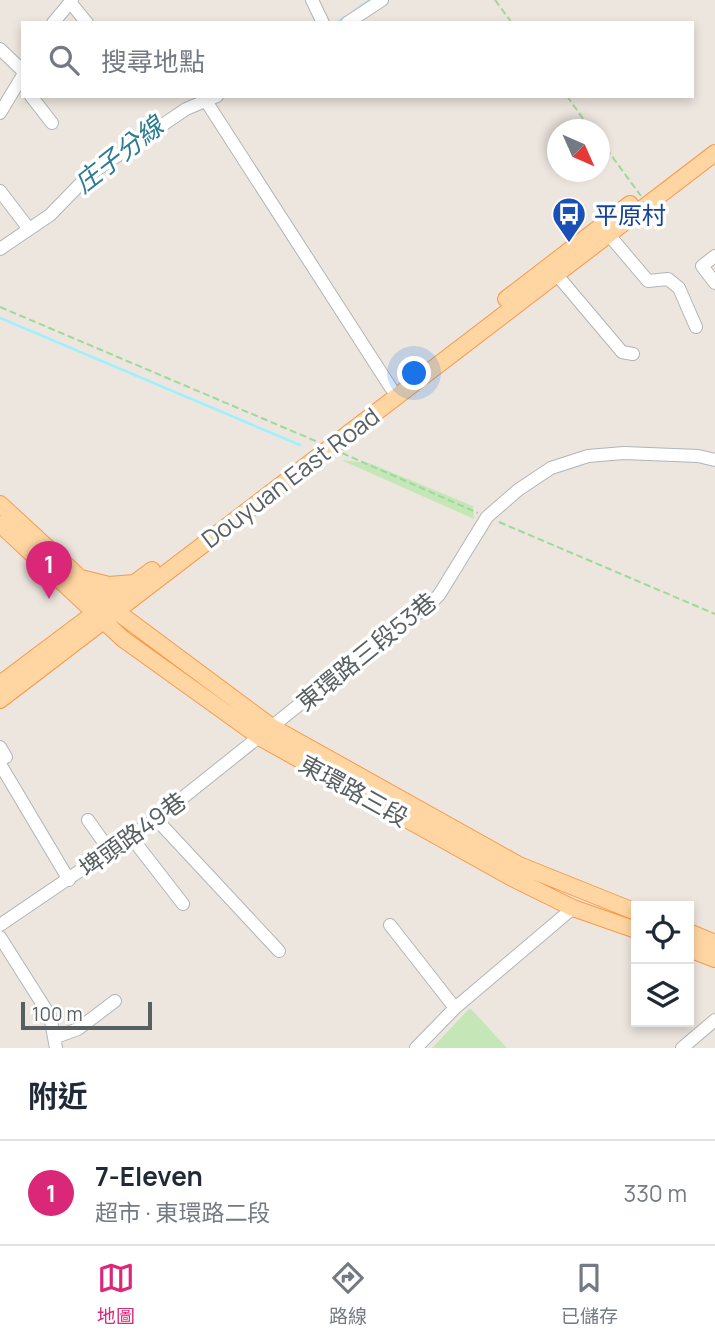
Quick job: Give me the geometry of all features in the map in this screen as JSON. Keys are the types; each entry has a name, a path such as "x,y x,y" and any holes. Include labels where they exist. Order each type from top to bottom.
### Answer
{"main road":[{"name":"Douyuan East Road","path":"324,445 391,388 715,144"},
{"name":"Douyuan East Road","path":"0,700 105,612 324,445 610,235 644,200 715,153"},
{"path":"0,504 105,612"},
{"path":"0,524 74,583 136,589 135,609 140,631"},
{"path":"74,583 75,635 123,639"},
{"name":"東環路三段","path":"105,612 140,631 267,733 519,865 631,910"},
{"name":"東環路三段","path":"105,612 123,639 267,733 512,878 572,908 631,928"},
{"name":"Douyuan East Road","path":"0,684 75,635"},
{"path":"694,934 715,943"},
{"path":"694,951 715,959"}],"street":[{"path":"312,0 322,21"},
{"path":"350,21 382,0"},
{"path":"54,21 67,2 85,21"},
{"path":"0,49 21,78"},
{"path":"0,113 21,81"},
{"path":"33,98 52,123"},
{"path":"0,249 51,215 89,175 186,108 212,98 391,388"},
{"path":"0,191 29,229"},
{"path":"610,235 648,281 668,279 679,288 696,327"},
{"path":"715,256 702,266 715,283"},
{"path":"557,275 622,352 633,354"},
{"name":"東環路三段53巷","path":"267,733 439,595 487,517 518,490 551,468 588,456 624,453 698,456 715,460"},
{"name":"埤頭路49巷","path":"0,926 156,819 267,733"},
{"path":"0,747 6,757 0,762 69,880"},
{"path":"156,819 279,951"},
{"path":"88,820 110,852"},
{"path":"131,837 183,904"},
{"path":"416,1048 455,1008 572,908"},
{"path":"390,925 455,1008"},
{"path":"0,937 50,1016 56,1042 86,1024 115,1001"},
{"path":"682,1048 715,1020"}],"path":[{"path":"495,0 511,21"},
{"path":"568,98 584,119"},
{"path":"610,154 644,200"},
{"path":"0,307 715,614"}],"green space":[{"path":"341,460 369,463 473,506 474,519"},
{"path":"470,1008 507,1048 432,1048"}],"waterway":[{"name":"庄子分線","path":"354,11 370,0"},
{"name":"庄子分線","path":"339,21 345,17"},
{"path":"0,318 300,445"}],"place":[{"name":"平原村","path":"569,244"},
{"name":"7-Eleven","path":"49,599"}]}
